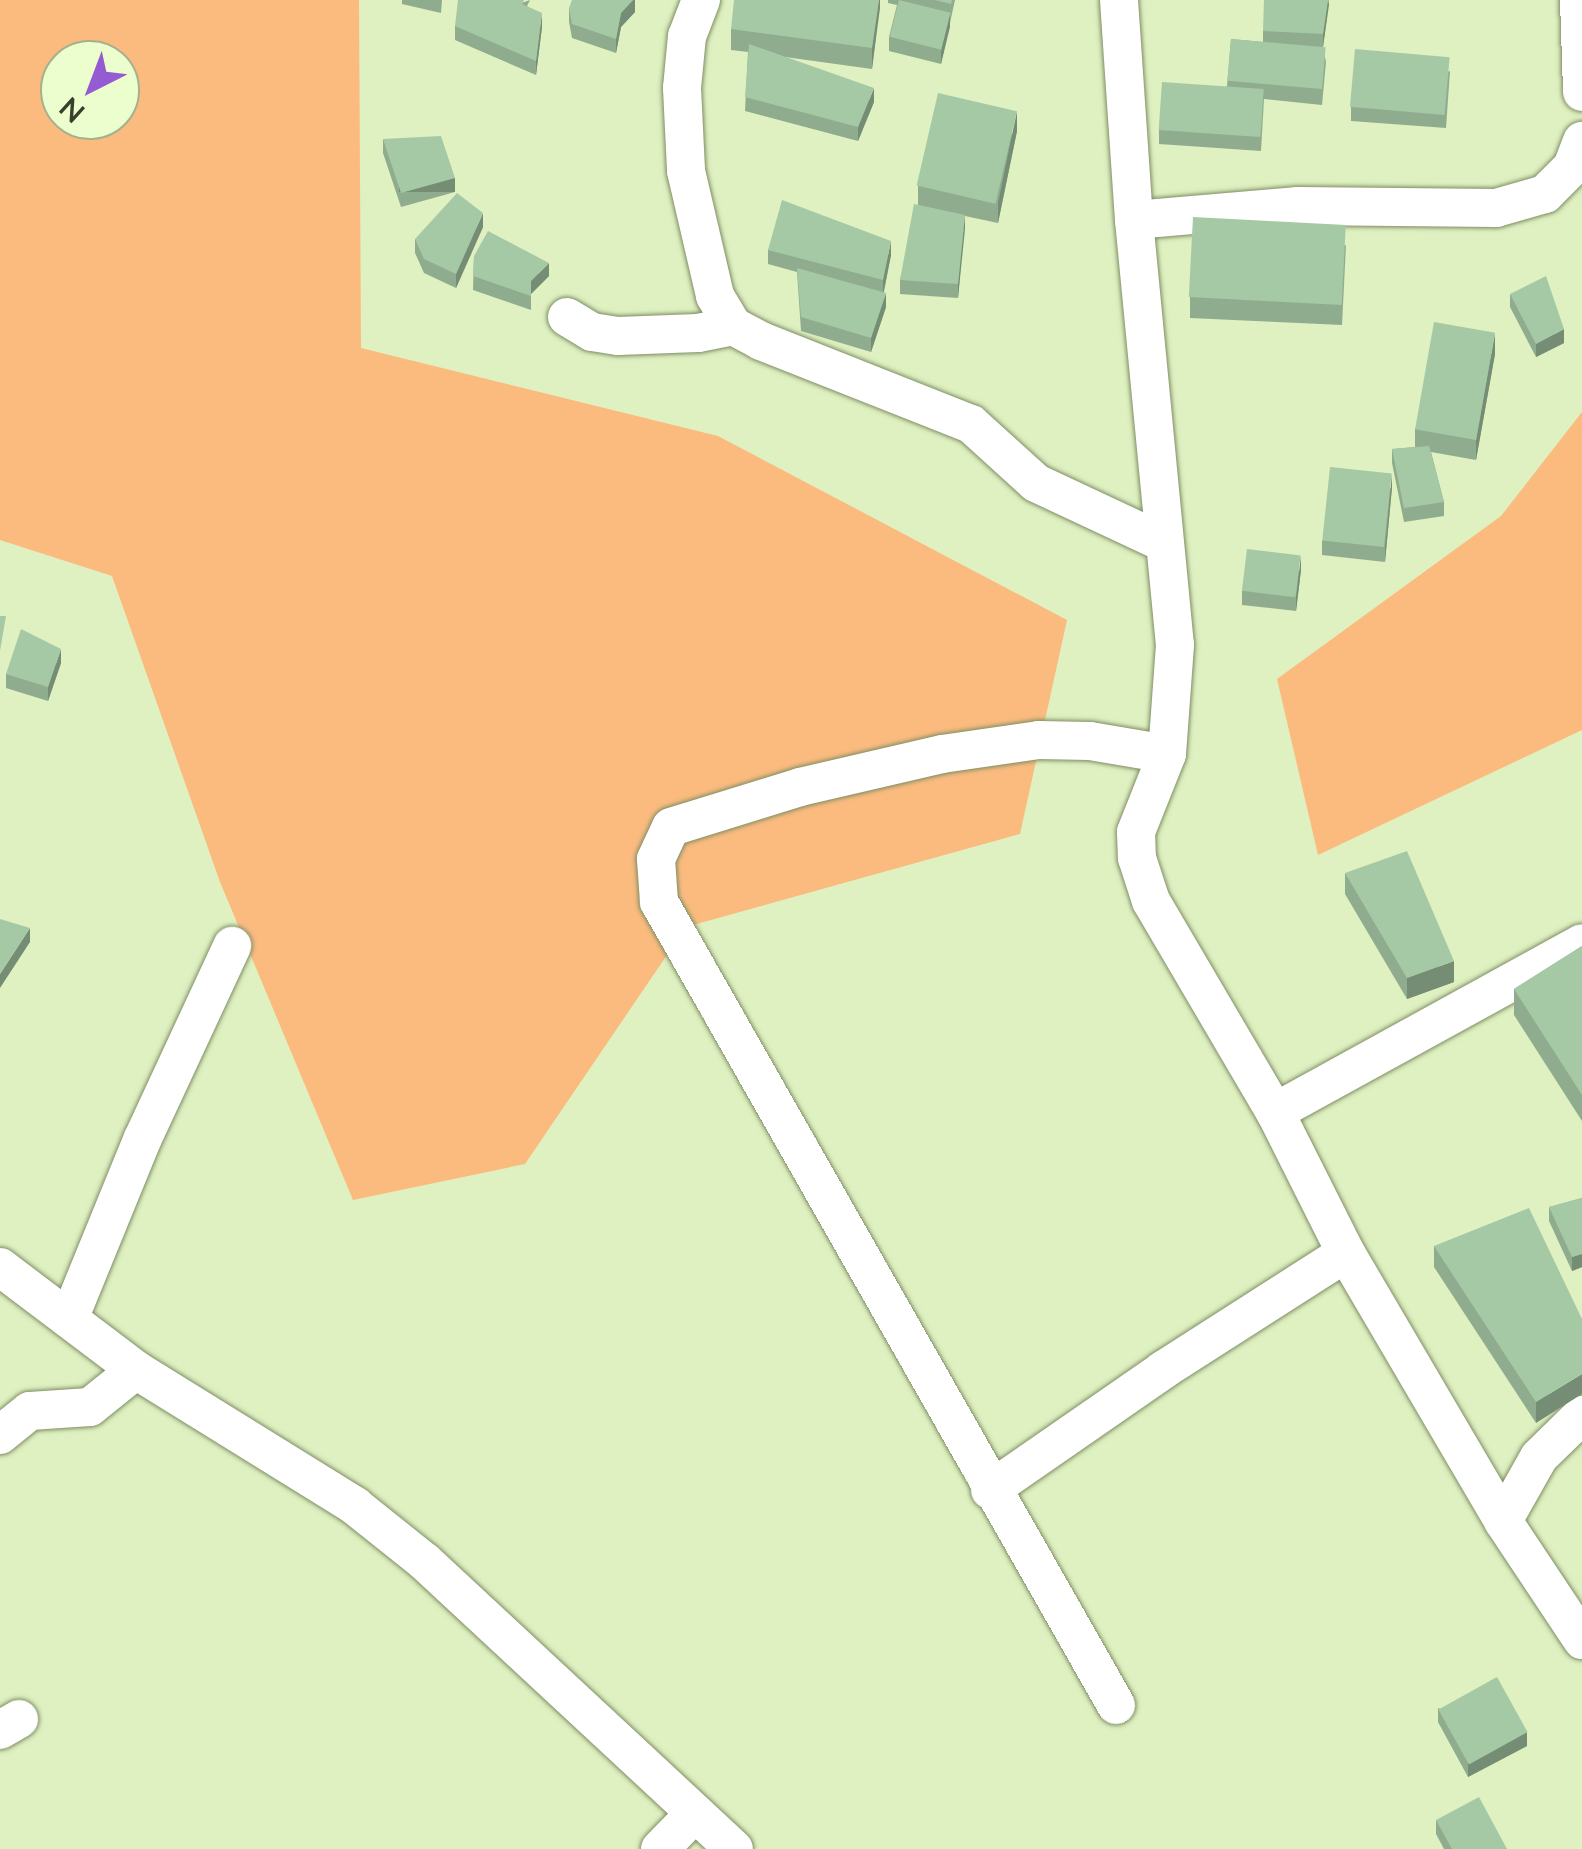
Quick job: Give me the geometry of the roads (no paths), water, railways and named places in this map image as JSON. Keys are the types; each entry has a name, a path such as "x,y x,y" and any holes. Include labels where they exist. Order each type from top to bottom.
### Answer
{"street":[{"path":"701,0 686,36 682,88 686,171 715,296 733,326 761,341 971,424 1036,482 1164,543"},
{"path":"1119,0 1134,220 1174,645 1168,754 1136,832 1138,858 1151,900 1275,1112 1346,1254 1503,1522 1582,1640"},
{"path":"1579,0 1582,92"},
{"path":"1134,220 1298,206 1496,208 1545,194 1572,167 1582,141"},
{"path":"567,318 592,332 618,336 698,333 733,326"},
{"path":"1116,1705 990,1490 659,902 656,859 671,827 800,787 942,754 1039,740 1090,740 1168,754"},
{"path":"1275,1112 1582,943"},
{"path":"69,1320 143,1138 232,946"},
{"path":"990,1490 1163,1370 1346,1254"},
{"path":"7,1284 69,1320 136,1370 355,1506 424,1561 734,1849"},
{"path":"0,1435 30,1412 90,1408 136,1370"},
{"path":"1503,1522 1539,1457 1582,1414"},
{"path":"660,1849 694,1814"}]}
